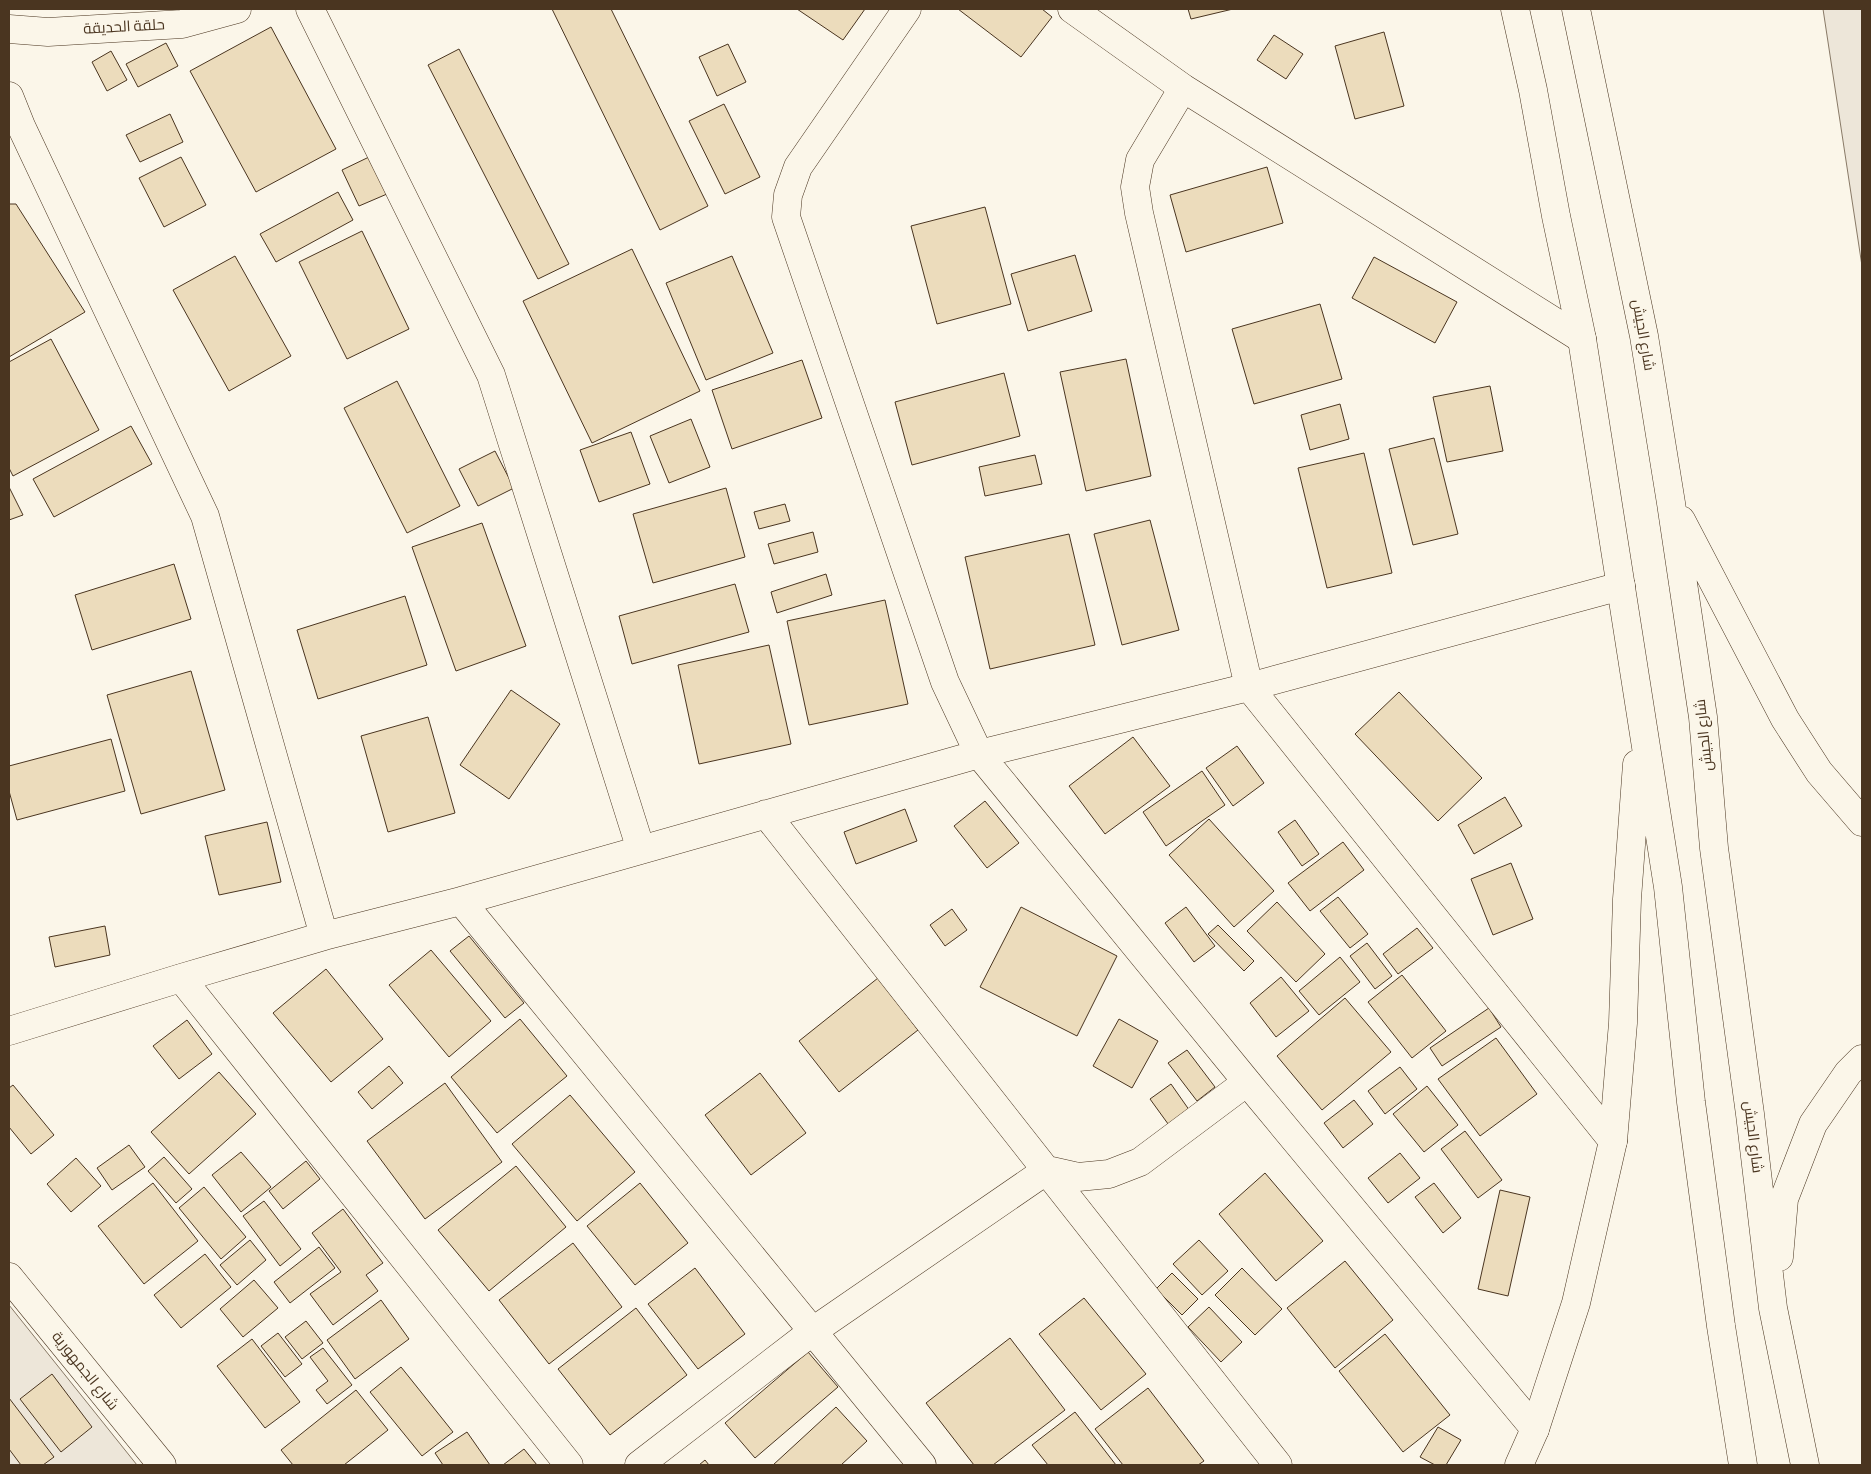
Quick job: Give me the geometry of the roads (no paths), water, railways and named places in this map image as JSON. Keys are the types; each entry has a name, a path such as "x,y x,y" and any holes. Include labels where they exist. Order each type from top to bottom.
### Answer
{"main road":[{"name":"حلقة الحديقة","path":"9,29 48,32 182,24 237,9"},
{"path":"310,9 491,376 641,850"},
{"path":"907,9 798,167 788,195 786,217 945,682 979,754 1247,1082 1535,1429"},
{"path":"1072,9 1183,88 1582,339"},
{"path":"1515,9 1533,90 1556,216 1582,339 1621,586 1640,720 1668,887 1690,1102 1743,1465"},
{"name":"شارع الجيش","path":"1576,9 1644,336 1671,503 1703,717 1714,848 1750,1114 1773,1308 1806,1465"},
{"path":"1183,88 1140,160 1135,187 1249,687 1613,1141"},
{"path":"9,96 21,126 205,516 324,936"},
{"path":"1671,503 1785,719 1819,772 1862,822"},
{"path":"9,1031 324,936 461,901 979,754 1249,687 1621,586"},
{"path":"1519,1465 1535,1429 1576,1303 1613,1141 1623,1023 1627,899 1640,720"},
{"path":"766,814 1278,1465"},
{"path":"461,901 922,1465"},
{"path":"181,978 569,1465"},
{"path":"1773,1308 1784,1199 1813,1124 1848,1073 1862,1059"},
{"path":"639,1465 813,1331 1047,1170 1078,1177 1109,1174 1140,1162 1247,1082"},
{"name":"شارع الجمهورية","path":"9,1277 162,1465"}]}
